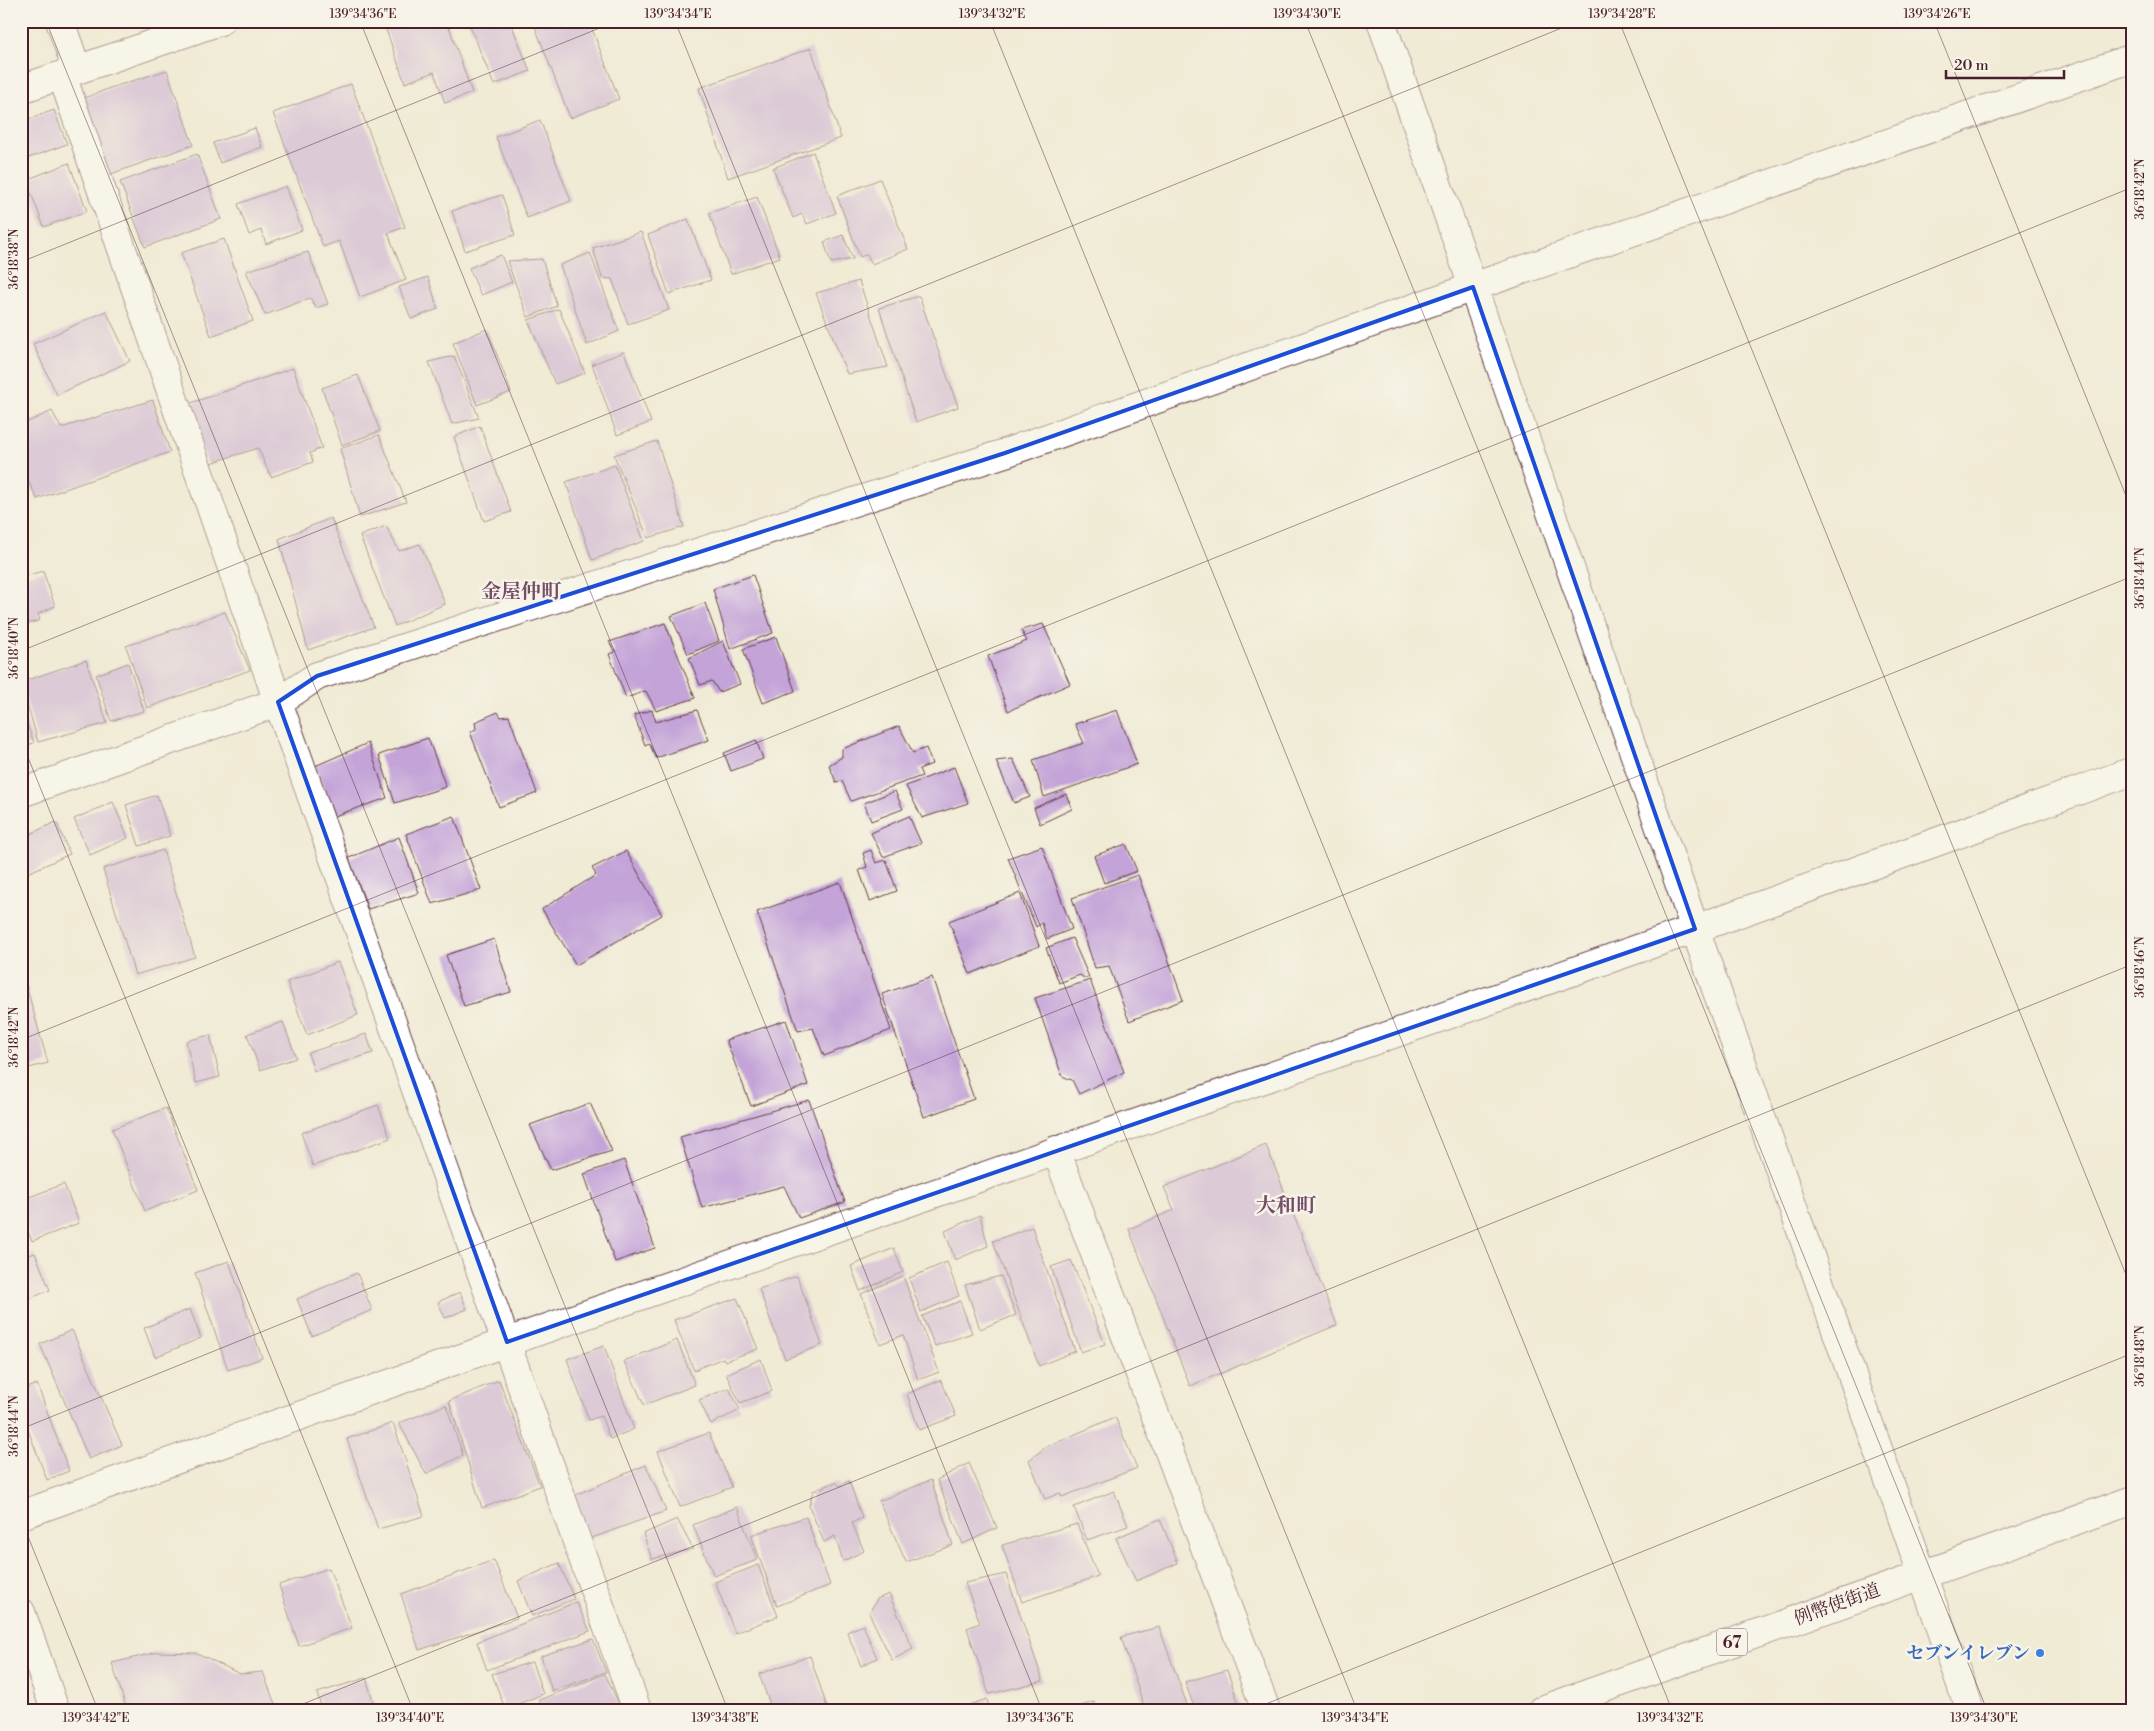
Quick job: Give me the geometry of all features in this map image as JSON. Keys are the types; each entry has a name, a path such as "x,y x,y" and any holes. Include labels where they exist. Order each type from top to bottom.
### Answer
{"street":[{"path":"60,21 69,73 278,702 637,1710"},
{"path":"21,89 220,21"},
{"path":"1381,21 1695,929 1970,1710"},
{"path":"21,793 278,702 317,676 1005,453 1473,287 2133,58"},
{"path":"21,1515 507,1342 1695,929 2133,771"},
{"path":"1056,1150 1266,1710"},
{"name":"例幣使街道","path":"1542,1710 2133,1500"},
{"path":"21,1612 55,1710"}],"highlighted area":[{"path":"1473,287 1695,929 507,1342 278,702 317,676 1005,453"}],"building":[{"path":"383,21 447,21 472,93 445,103 434,72 405,83"},
{"path":"468,21 510,21 530,71 494,85"},
{"path":"542,21 589,21 619,99 570,118 534,24"},
{"path":"811,48 841,138 728,178 699,88"},
{"path":"167,70 193,145 108,175 82,99"},
{"path":"351,84 405,227 388,233 406,280 360,297 339,241 323,247 273,113"},
{"path":"54,110 67,144 26,159 21,147 21,122"},
{"path":"540,120 571,201 527,218 496,137"},
{"path":"255,128 262,147 220,163 213,143"},
{"path":"813,152 836,213 807,224 802,214 793,218 773,168"},
{"path":"197,154 221,219 145,247 120,182"},
{"path":"69,163 87,211 44,227 26,180"},
{"path":"880,179 908,249 872,264 867,254 860,257 837,196"},
{"path":"286,186 302,230 266,244 261,230 249,235 238,204"},
{"path":"502,195 515,235 465,251 452,211"},
{"path":"757,197 780,257 731,274 709,213"},
{"path":"688,219 711,280 669,294 648,235"},
{"path":"641,232 669,310 628,324 612,279 602,278 593,248"},
{"path":"843,235 853,259 831,263 824,242"},
{"path":"224,239 253,321 211,336 181,253"},
{"path":"308,252 328,304 316,308 310,298 265,315 246,271"},
{"path":"590,253 619,331 587,345 560,265"},
{"path":"501,255 512,282 481,295 469,268"},
{"path":"542,259 557,306 528,317 507,261"},
{"path":"428,277 438,309 411,319 399,287"},
{"path":"859,281 888,367 847,374 816,293"},
{"path":"919,296 958,407 916,422 879,308"},
{"path":"559,309 585,373 555,384 528,320"},
{"path":"106,311 130,361 57,395 33,344"},
{"path":"487,329 511,392 477,405 453,343"},
{"path":"624,352 651,422 617,435 592,364"},
{"path":"454,356 479,418 452,424 429,362"},
{"path":"293,368 322,448 310,453 313,462 271,477 258,448 208,464 185,405"},
{"path":"358,375 380,431 342,445 322,388"},
{"path":"153,400 170,452 37,499 21,466 21,425 52,411 61,428"},
{"path":"480,426 511,512 484,521 454,437"},
{"path":"379,435 406,502 360,517 340,449"},
{"path":"657,441 684,527 648,538 614,455"},
{"path":"615,465 644,541 592,560 566,482"},
{"path":"331,518 374,627 308,650 279,539"},
{"path":"386,526 399,551 420,544 445,604 395,626 360,536"},
{"path":"43,571 55,606 38,614 40,620 21,626 21,577"},
{"path":"753,575 773,633 730,649 713,589"},
{"path":"705,603 719,641 688,654 671,616"},
{"path":"225,612 250,670 147,708 126,646"},
{"path":"665,623 695,698 656,711 646,691 626,698 609,654 615,652 609,642"},
{"path":"1043,624 1070,684 1008,711 988,656 1027,641 1021,630"},
{"path":"776,637 795,691 763,703 743,649"},
{"path":"723,641 740,684 719,692 712,681 700,685 689,658"},
{"path":"86,660 107,723 38,742 21,682"},
{"path":"128,663 144,711 111,721 96,675"},
{"path":"21,708 34,743 21,747"},
{"path":"652,710 656,722 697,710 709,740 656,758 649,743 645,745 634,715"},
{"path":"1117,710 1137,764 1044,797 1033,760 1084,743 1075,724"},
{"path":"498,712 501,717 509,716 537,793 499,807 470,732 476,729 475,722"},
{"path":"899,726 913,753 926,748 932,764 919,769 922,776 851,801 842,781 836,782 829,765 842,757 842,749"},
{"path":"428,738 446,787 395,803 379,755"},
{"path":"756,740 763,759 731,771 724,753"},
{"path":"368,743 387,798 334,816 315,766"},
{"path":"1013,759 1030,797 1014,803 996,761"},
{"path":"954,767 968,803 922,818 906,786"},
{"path":"895,791 903,809 871,821 864,803"},
{"path":"1066,794 1072,809 1040,824 1034,808"},
{"path":"157,795 170,836 139,846 126,805"},
{"path":"113,802 128,838 90,855 74,819"},
{"path":"454,816 481,890 432,904 406,834"},
{"path":"909,816 921,843 883,857 871,833"},
{"path":"56,822 70,854 21,876 21,838"},
{"path":"399,837 419,893 368,909 349,858"},
{"path":"1126,844 1137,871 1104,883 1094,856"},
{"path":"1042,846 1072,929 1047,939 1042,923 1036,927 1008,858"},
{"path":"163,850 195,957 135,975 103,869"},
{"path":"871,850 876,863 886,860 897,891 870,901 859,870 867,867 863,853"},
{"path":"626,851 662,915 576,965 542,909 596,875 592,868"},
{"path":"1138,875 1183,1000 1129,1021 1109,966 1095,968 1072,898"},
{"path":"840,882 891,1030 824,1056 813,1028 798,1031 757,912"},
{"path":"1020,893 1039,946 970,974 949,921"},
{"path":"1072,938 1089,977 1084,978 1080,975 1059,983 1046,948"},
{"path":"494,939 511,992 464,1006 446,955"},
{"path":"338,962 358,1015 307,1035 287,982"},
{"path":"21,972 48,1063 21,1070"},
{"path":"932,977 974,1099 924,1117 882,994"},
{"path":"1090,980 1124,1072 1079,1094 1072,1080 1062,1076 1035,998"},
{"path":"786,1020 808,1085 751,1106 726,1040"},
{"path":"283,1022 296,1058 260,1070 247,1034"},
{"path":"366,1034 373,1053 314,1071 308,1053"},
{"path":"210,1035 220,1077 196,1083 186,1041"},
{"path":"809,1100 845,1202 799,1218 784,1186 702,1208 680,1137"},
{"path":"590,1103 612,1151 551,1170 530,1125"},
{"path":"378,1105 390,1138 313,1166 301,1133"},
{"path":"166,1108 198,1190 145,1211 112,1129"},
{"path":"1266,1145 1337,1325 1190,1386 1129,1229 1174,1210 1164,1187"},
{"path":"624,1160 655,1248 615,1262 584,1174"},
{"path":"64,1184 79,1223 32,1241 21,1214 21,1200"},
{"path":"980,1215 988,1246 955,1260 945,1231"},
{"path":"1032,1227 1075,1351 1039,1366 993,1241"},
{"path":"894,1248 903,1272 860,1291 851,1266"},
{"path":"35,1253 50,1290 24,1301 21,1295 21,1258"},
{"path":"1071,1260 1105,1344 1081,1352 1051,1267"},
{"path":"229,1261 262,1358 228,1370 195,1273"},
{"path":"947,1262 959,1296 921,1312 909,1278"},
{"path":"357,1273 372,1310 312,1336 297,1299"},
{"path":"797,1276 822,1345 785,1359 759,1289"},
{"path":"903,1276 939,1372 918,1380 903,1335 880,1344 861,1294"},
{"path":"1001,1276 1016,1315 980,1329 965,1285"},
{"path":"460,1292 467,1309 445,1318 438,1302"},
{"path":"737,1298 758,1349 725,1361 723,1358 694,1370 674,1320"},
{"path":"960,1301 972,1333 935,1346 922,1316"},
{"path":"190,1309 201,1338 155,1357 144,1328"},
{"path":"72,1330 122,1445 89,1459 40,1344"},
{"path":"677,1340 695,1385 644,1405 624,1361"},
{"path":"604,1346 634,1429 610,1439 601,1416 589,1420 567,1359"},
{"path":"761,1359 772,1391 740,1403 726,1374"},
{"path":"499,1380 540,1486 482,1508 449,1401"},
{"path":"941,1380 956,1416 919,1430 907,1394"},
{"path":"37,1384 69,1471 47,1480 21,1411 21,1390"},
{"path":"729,1388 740,1410 711,1424 699,1400"},
{"path":"446,1405 463,1455 426,1474 399,1423"},
{"path":"1115,1417 1137,1468 1062,1497 1060,1493 1045,1499 1029,1460 1046,1447"},
{"path":"393,1423 424,1516 378,1529 347,1439"},
{"path":"709,1433 732,1487 680,1507 658,1451"},
{"path":"969,1463 997,1528 963,1544 937,1480"},
{"path":"646,1465 666,1511 589,1539 575,1495"},
{"path":"931,1480 953,1545 906,1562 879,1501"},
{"path":"849,1481 862,1518 852,1523 864,1551 843,1561 835,1536 824,1542 809,1506 813,1491 836,1482 840,1486"},
{"path":"1114,1491 1128,1526 1087,1540 1074,1507"},
{"path":"737,1507 757,1560 714,1576 693,1525"},
{"path":"806,1517 830,1585 777,1606 751,1535"},
{"path":"677,1519 693,1549 652,1559 643,1534"},
{"path":"1160,1519 1178,1563 1136,1581 1116,1538"},
{"path":"1077,1524 1098,1576 1022,1602 1002,1545"},
{"path":"494,1560 517,1618 419,1650 401,1594"},
{"path":"559,1563 574,1599 532,1616 518,1581"},
{"path":"758,1565 778,1616 735,1633 715,1582"},
{"path":"329,1568 352,1628 299,1646 279,1585"},
{"path":"1006,1574 1043,1681 989,1694 967,1628 980,1623 965,1583"},
{"path":"889,1594 913,1649 892,1660 869,1613 877,1599"},
{"path":"576,1602 590,1631 487,1670 477,1642"},
{"path":"863,1625 877,1658 861,1666 847,1632"},
{"path":"1159,1627 1189,1710 1145,1710 1121,1637"},
{"path":"593,1639 606,1672 552,1691 541,1656"},
{"path":"158,1652 197,1653 240,1674 263,1672 277,1710 127,1710 112,1663"},
{"path":"810,1656 828,1710 772,1710 759,1674"},
{"path":"532,1662 543,1694 505,1709 492,1674"},
{"path":"1227,1670 1241,1710 1195,1710 1185,1682"},
{"path":"605,1674 619,1704 603,1710 543,1710 539,1700"},
{"path":"366,1678 376,1710 322,1710 317,1693"},
{"path":"987,1699 989,1710 958,1710 958,1709"},
{"path":"1094,1702 1097,1710 1071,1710 1071,1709"}],"place":[{"name":"セブンイレブン","path":"2040,1653"}],"district":[{"name":"金屋仲町","path":"521,591"},
{"name":"大和町","path":"1286,1205"}]}
